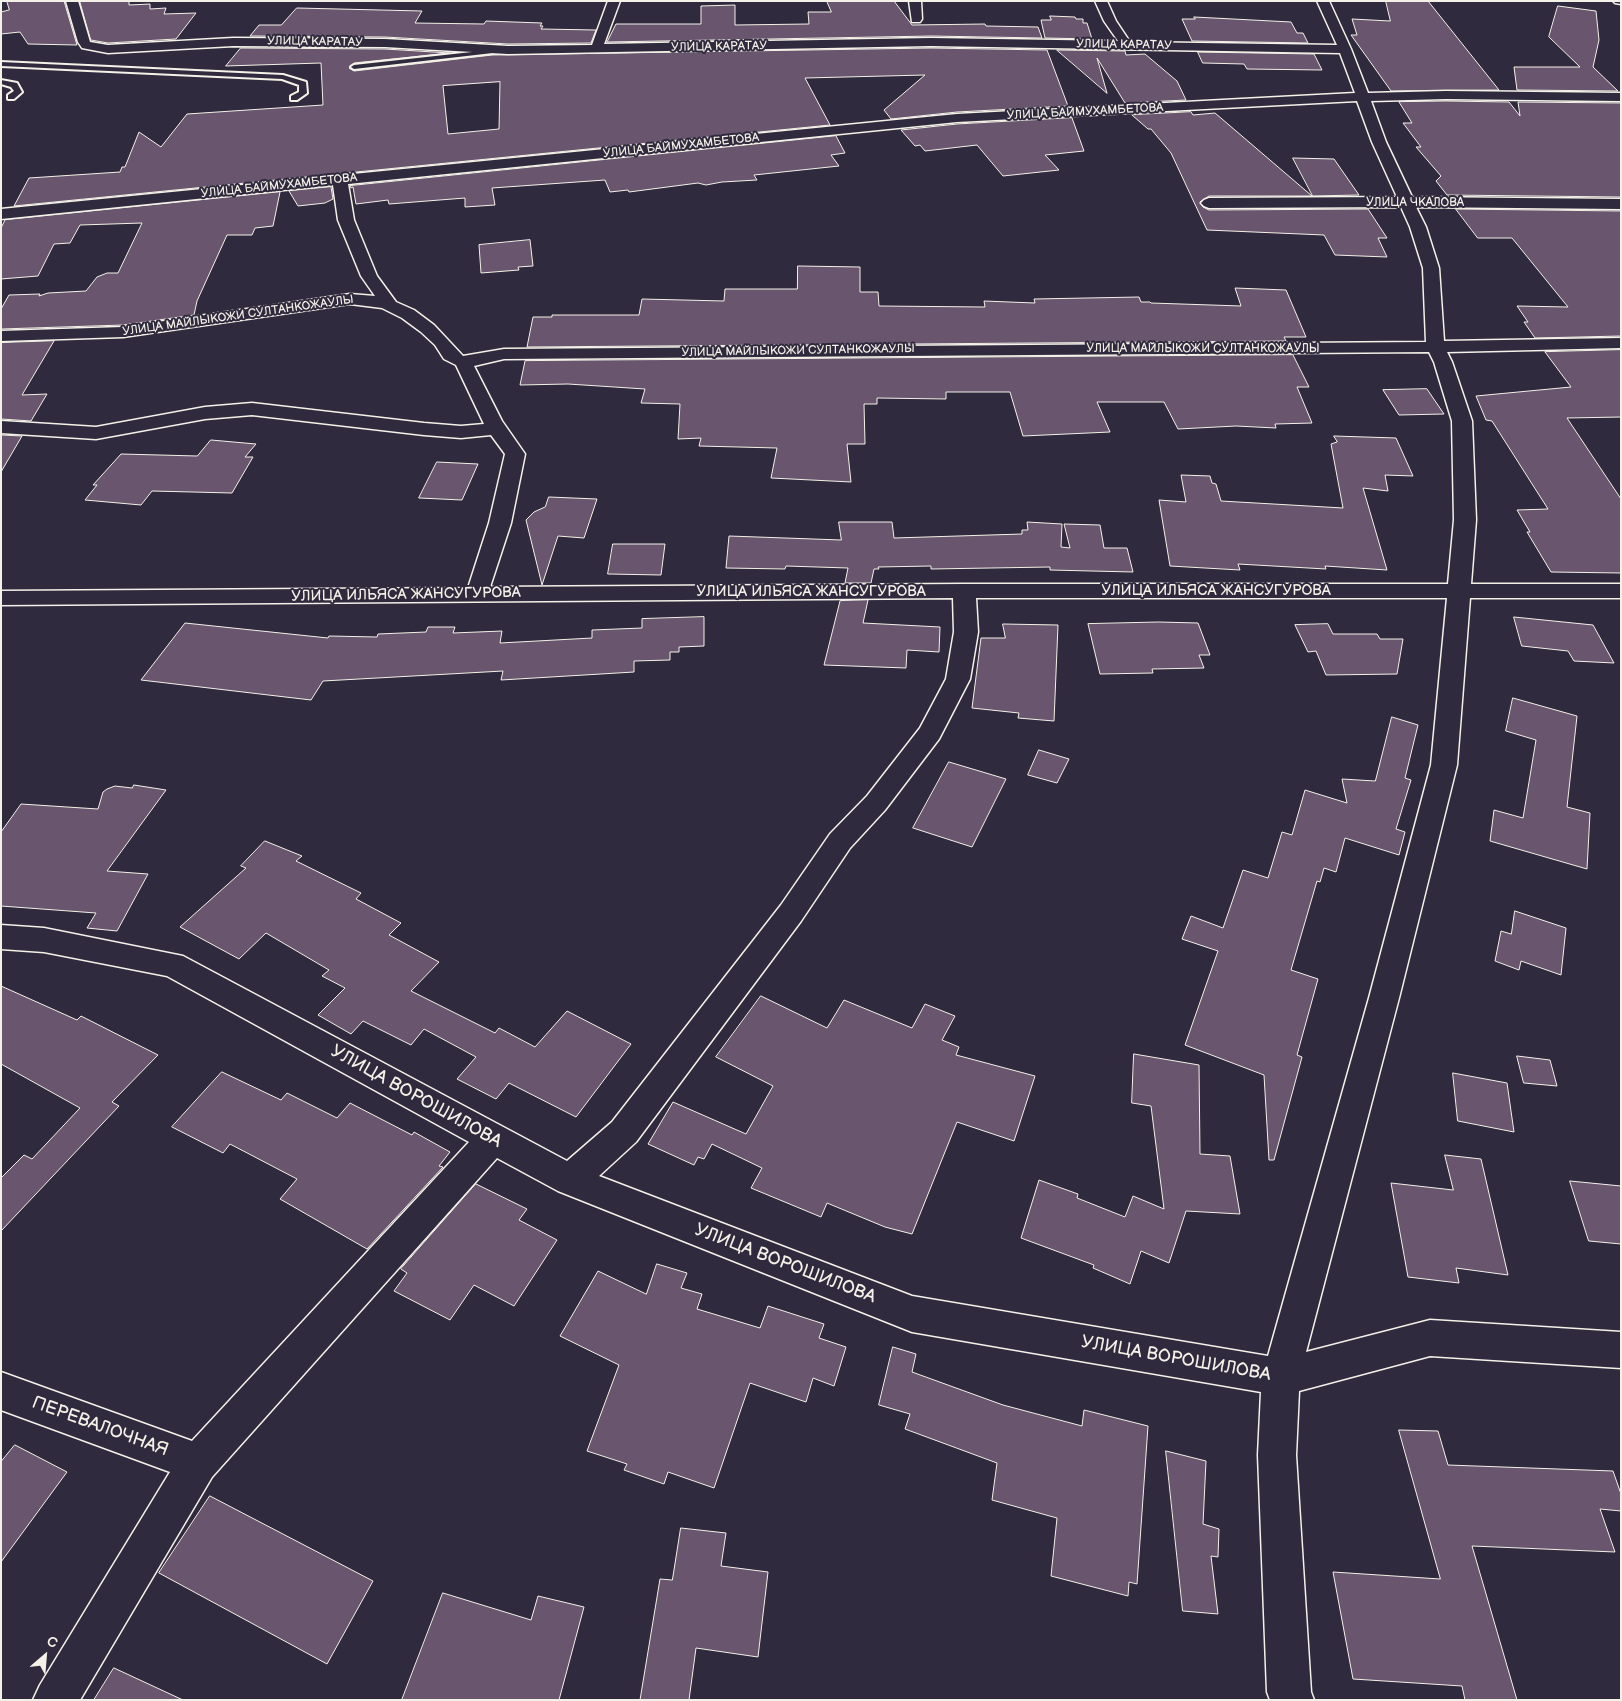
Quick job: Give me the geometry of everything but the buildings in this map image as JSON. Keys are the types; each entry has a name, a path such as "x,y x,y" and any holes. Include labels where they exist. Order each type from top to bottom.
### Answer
{"street":[{"name":"УЛИЦА КАРАТАУ","path":"72,1 86,45 108,49 243,42 385,43 508,50 931,42 1345,49"},
{"path":"596,49 606,27 614,1"},
{"path":"915,1 916,19"},
{"path":"1101,1 1110,21 1126,45"},
{"path":"1292,1700 1289,1692 1277,1456 1281,1377 1384,998 1444,765 1465,520 1462,420 1443,362 1435,348 1431,268 1418,227 1379,142 1345,49 1323,1"},
{"name":"УЛИЦА БАЙМУХАМБЕТОВА","path":"1,214 957,118 1363,96 1621,97"},
{"path":"340,180 346,220 369,276 388,303"},
{"name":"УЛИЦА ЧКАЛОВА","path":"1209,203 1621,204"},
{"name":"УЛИЦА МАЙЛЫКОЖИ СУЛТАНКОЖАУЛЫ","path":"1,336 123,332 350,299 367,299 388,303 401,309 440,340 451,357 463,361 504,354 1435,348 1504,344 1621,344"},
{"path":"463,361 478,396 496,429 515,454 500,523 477,593"},
{"path":"1,427 96,433 205,414 252,409 424,429 461,432 496,429"},
{"path":"570,1180 624,1132 791,913 840,841 876,803 930,733 958,679 966,632 964,591"},
{"name":"УЛИЦА ИЛЬЯСА ЖАНСУГУРОВА","path":"1,598 165,598 477,593 1621,591"},
{"name":"УЛИЦА ВОРОШИЛОВА","path":"1,937 44,940 173,965 570,1180 912,1314 1281,1377 1430,1338 1621,1350"},
{"path":"54,1700 198,1463 492,1139"},
{"name":"ПЕРЕВАЛОЧНАЯ","path":"1,1391 198,1463"}],"lane":[{"path":"354,67 508,50"},
{"path":"1,64 283,78 295,80 303,84 303,93 294,98"},
{"path":"1,82 14,85 18,92 11,97"}]}
